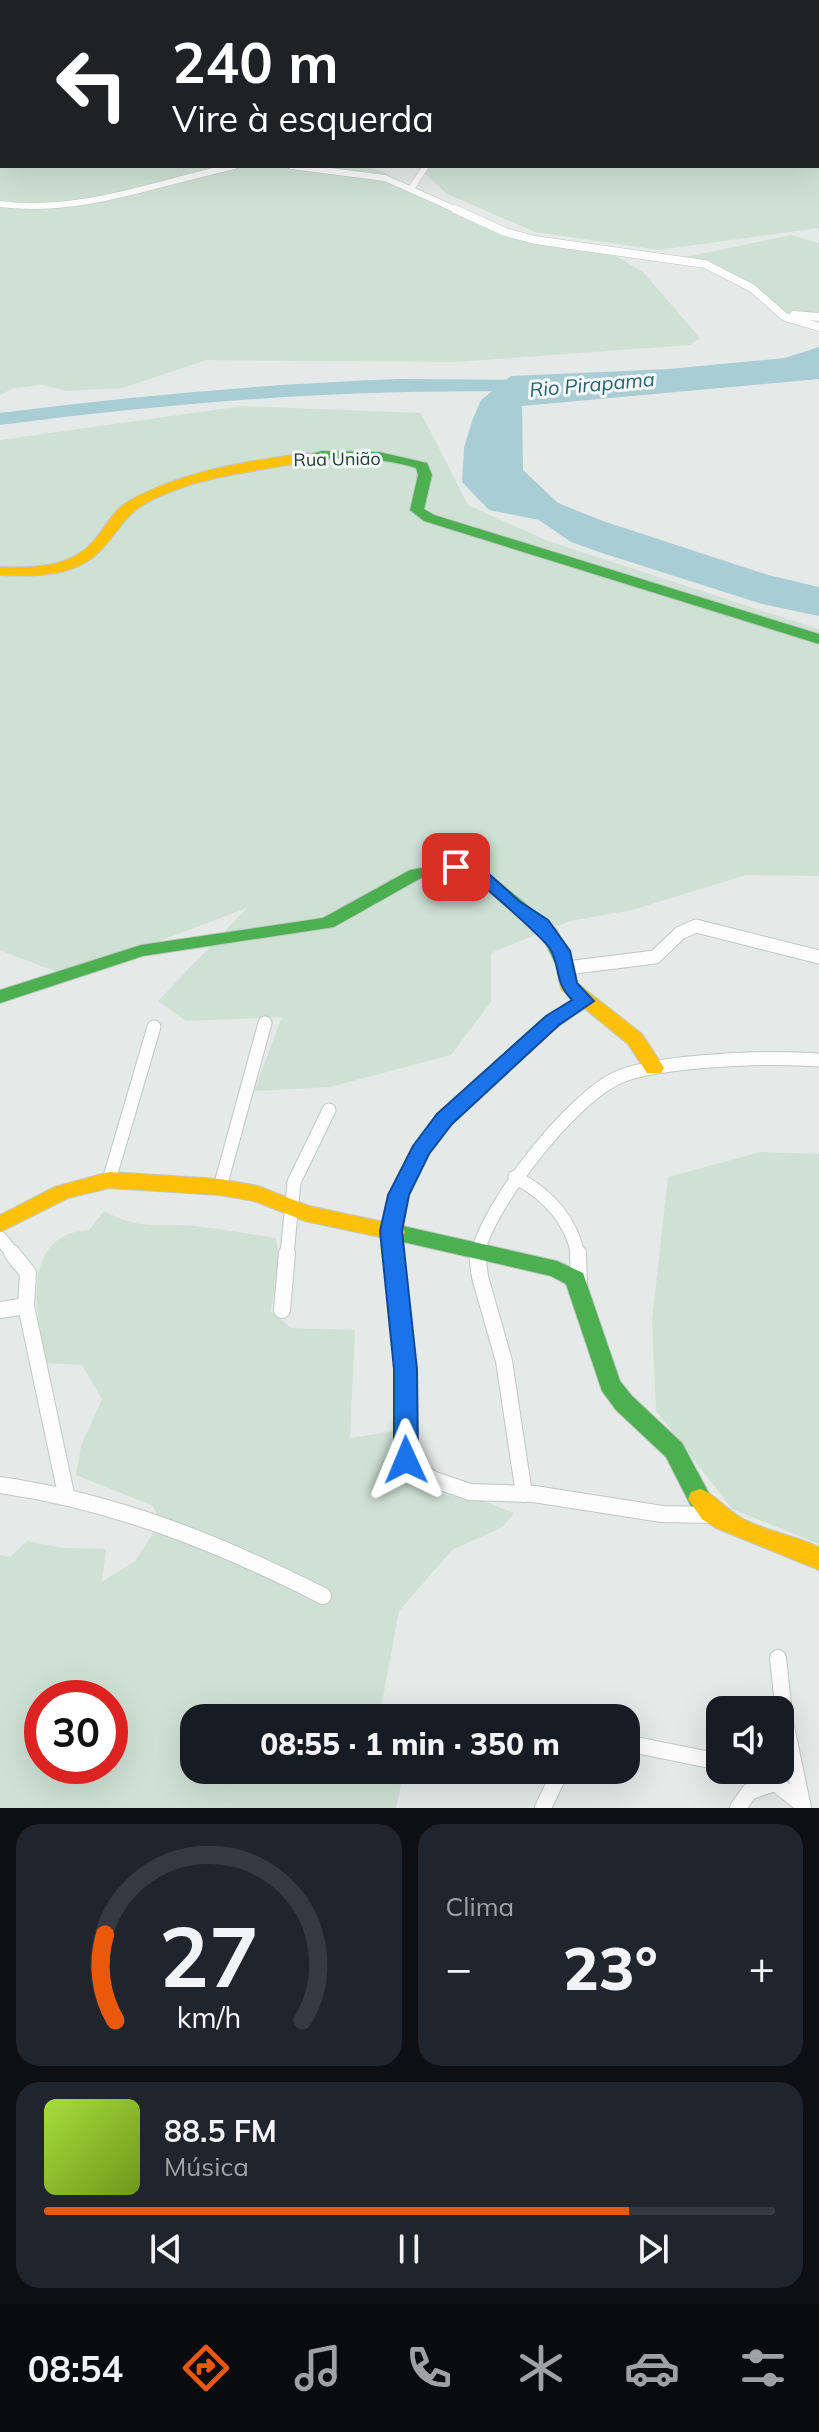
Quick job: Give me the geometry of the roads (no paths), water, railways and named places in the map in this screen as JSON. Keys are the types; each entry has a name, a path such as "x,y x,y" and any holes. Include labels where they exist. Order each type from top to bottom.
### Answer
{"street":[{"path":"193,0 222,0"},
{"path":"0,204 37,208 115,199 228,168"},
{"path":"309,168 370,175 411,189 518,236 714,267 752,288 779,313 794,321 819,327"},
{"path":"411,189 425,168"},
{"path":"779,313 819,317"},
{"name":"Rua União","path":"4,571 39,571 83,557 98,546 109,522 123,511 196,477 283,460 366,456 422,466 425,475 417,510 429,518 819,639"},
{"path":"0,997 141,951 328,923 346,917 415,873 456,867 475,871 512,905 541,924 556,941 567,968 568,985 585,1001 627,1030 654,1068"},
{"path":"567,968 655,957 680,933 696,926 819,957"},
{"path":"585,1001 552,1020 437,1128 404,1181 391,1231 406,1369 409,1465 432,1479 470,1492 524,1494 662,1514 714,1515 793,1545 819,1559"},
{"path":"220,1187 265,1023"},
{"path":"109,1180 154,1027"},
{"path":"524,1494 504,1361 477,1252 515,1177 607,1083 654,1068 819,1060"},
{"path":"282,1310 294,1182 329,1110"},
{"path":"515,1177 548,1197 562,1215 581,1256 579,1285 610,1385 617,1398 662,1436 683,1465 704,1505 714,1515"},
{"path":"0,1224 62,1192 109,1180 220,1187 258,1194 292,1209 557,1269 579,1285"},
{"path":"0,1238 28,1273 26,1306 66,1494"},
{"path":"0,1310 26,1306"},
{"path":"0,1485 66,1494 160,1522 219,1545 323,1596"},
{"path":"778,1658 785,1722 802,1806"},
{"path":"640,1746 706,1759"},
{"path":"543,1808 554,1784"},
{"path":"738,1808 749,1792 771,1784"},
{"path":"775,1784 802,1806"}],"water":[{"name":"Rio Pirapama","path":"819,347 819,379 522,406 523,470 558,503 603,521 768,575 819,587 819,616 762,604 571,542 539,520 489,510 462,482 464,448 481,400 511,376 669,369 785,358"}],"waterway":[{"name":"Rio Pirapama","path":"0,419 265,391 398,385 532,386"}]}
